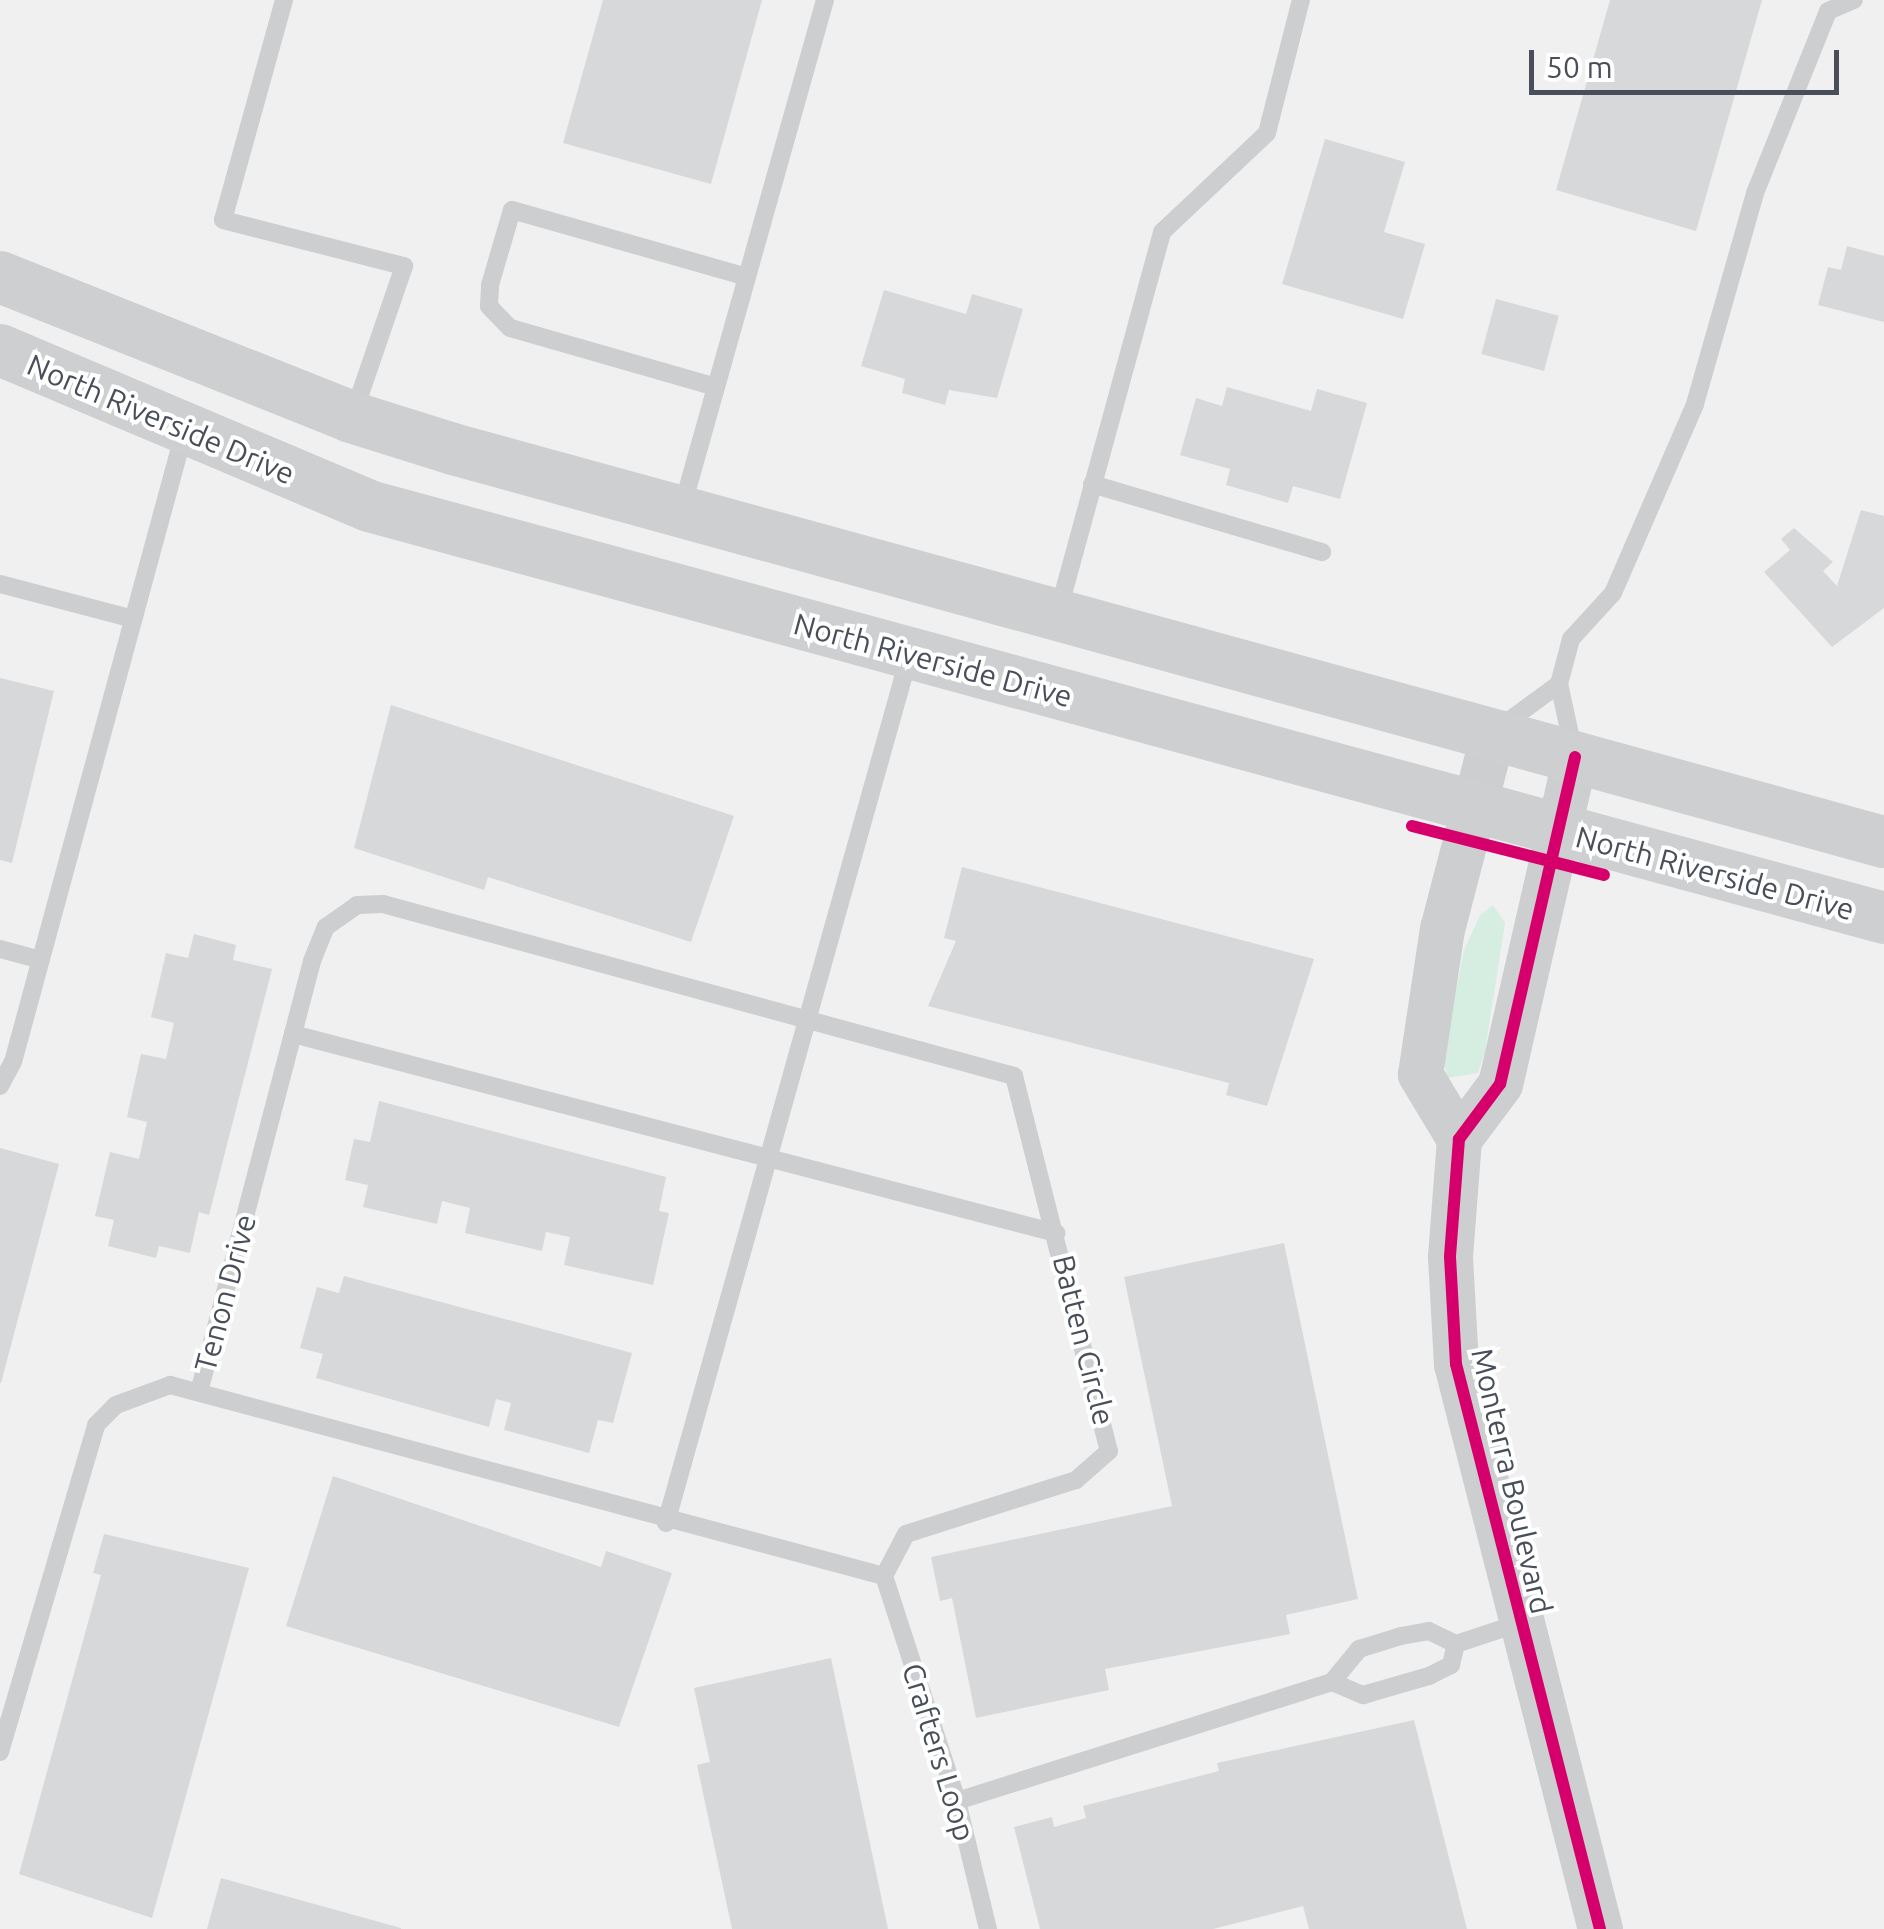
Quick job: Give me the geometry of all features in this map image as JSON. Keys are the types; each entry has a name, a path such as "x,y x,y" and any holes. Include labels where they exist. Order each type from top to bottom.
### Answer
{"main road":[{"path":"0,276 351,417 680,513 1884,842"},
{"name":"North Riverside Drive","path":"0,350 369,506 1884,918"}],"street":[{"path":"1492,734 1472,804 1420,1074 1459,1138 1500,1084 1554,830 1575,757"},
{"name":"Monterra Boulevard","path":"1459,1138 1450,1256 1456,1364 1600,1929"}],"lane":[{"path":"284,0 222,220 404,266 351,417"},
{"path":"680,513 825,0"},
{"path":"1058,614 1162,232 1267,133 1302,0"},
{"path":"1575,757 1559,684 1571,639 1613,593 1695,404 1754,194 1828,12 1854,0"},
{"path":"716,387 510,328 489,306 490,286 512,210 746,277"},
{"path":"0,1086 41,960 185,430"},
{"path":"1092,484 1322,552"},
{"path":"0,584 134,620"},
{"path":"666,1523 766,1153 910,654"},
{"path":"1492,734 1559,684"},
{"name":"Batten Circle","path":"326,927 357,905 383,904 1014,1076 1109,1451 1076,1480 906,1534 884,1576"},
{"name":"Tenon Drive","path":"0,1752 96,1425 138,1393 170,1385 200,1392 326,927"},
{"path":"0,949 41,960"},
{"path":"294,1034 766,1153 1056,1233"},
{"path":"200,1392 666,1523 884,1576"},
{"name":"Crafters Loop","path":"884,1576 957,1801 988,1929"},
{"path":"957,1801 1332,1682 1360,1649 1429,1631 1456,1644 1520,1623"},
{"path":"1332,1682 1363,1695 1429,1676 1451,1665 1456,1644"}],"green space":[{"path":"1493,905 1505,923 1485,1051 1478,1073 1447,1078 1443,1056 1464,950 1480,915"}],"building":[{"path":"603,0 762,0 711,184 563,143"},
{"path":"1610,0 1762,0 1696,231 1556,190"},
{"path":"1325,139 1405,162 1384,232 1425,244 1403,319 1282,284"},
{"path":"1847,246 1884,256 1884,322 1818,305 1828,267 1841,270"},
{"path":"884,290 966,314 972,294 1023,309 997,398 949,390 945,405 902,393 905,379 861,366"},
{"path":"1496,299 1559,316 1544,371 1481,354"},
{"path":"1227,387 1311,411 1317,389 1367,403 1340,499 1293,486 1288,503 1226,485 1230,469 1180,455 1196,398 1222,406"},
{"path":"1861,510 1884,516 1884,608 1832,647 1764,572 1790,550 1781,539 1794,528 1833,562 1823,571 1837,586"},
{"path":"0,678 54,691 12,863 0,860"},
{"path":"391,705 734,816 691,942 488,877 484,890 354,848"},
{"path":"962,867 1314,959 1267,1106 1226,1095 1229,1083 928,1006 956,941 944,938"},
{"path":"194,934 236,945 233,960 272,969 209,1215 199,1212 190,1253 159,1246 156,1258 108,1246 114,1220 95,1216 110,1152 139,1159 147,1122 127,1117 141,1054 166,1059 174,1023 151,1017 166,953 188,958"},
{"path":"379,1101 666,1177 659,1211 669,1213 653,1285 564,1265 570,1237 546,1232 542,1251 465,1233 470,1208 442,1201 437,1224 363,1207 368,1185 345,1180 354,1139 370,1142"},
{"path":"0,1148 59,1164 1,1383 0,1383"},
{"path":"1284,1243 1358,1599 1286,1615 1290,1634 1105,1669 1109,1690 976,1718 952,1598 940,1601 931,1557 1172,1506 1124,1277"},
{"path":"344,1276 632,1353 613,1423 598,1420 589,1453 504,1430 511,1403 496,1399 489,1427 316,1378 323,1354 300,1348 317,1287 339,1293"},
{"path":"333,1476 601,1567 606,1551 672,1573 619,1727 286,1626"},
{"path":"104,1534 249,1568 152,1918 19,1874 101,1575 93,1573"},
{"path":"831,1658 888,1929 732,1929 697,1765 710,1762 694,1688"},
{"path":"1414,1720 1467,1929 1309,1929 1303,1906 1213,1929 1040,1929 1014,1827 1052,1817 1054,1827 1086,1818 1083,1806 1219,1771 1217,1763"},
{"path":"221,1878 401,1928 401,1929 207,1929"}],"cycle path":[{"path":"1575,757 1500,1084 1459,1139 1450,1257 1456,1364 1600,1929"},
{"path":"1412,826 1604,875"}]}
